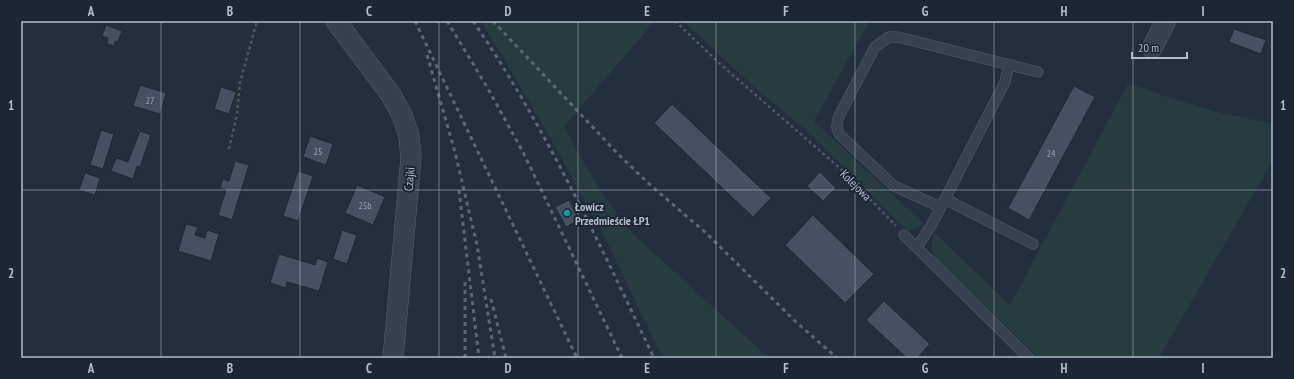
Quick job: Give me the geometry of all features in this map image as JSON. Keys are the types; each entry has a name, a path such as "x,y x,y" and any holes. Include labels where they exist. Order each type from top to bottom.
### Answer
{"street":[{"name":"Czajki","path":"336,21 391,95 402,114 409,136 411,158 393,358"},
{"path":"1152,48 1166,21"}],"lane":[{"path":"1032,244 942,203 894,186 840,135 836,122 875,47 889,37 898,37 1038,72"},
{"path":"917,247 931,226 1005,82 1009,64"},
{"path":"904,235 1029,358"}],"path":[{"path":"229,149 237,114 240,82 258,21"},
{"name":"Kolejowa","path":"675,21 719,63 843,171 904,235"}],"green space":[{"path":"481,21 655,21 564,127 600,191 632,233 769,358 663,358 600,228 544,127"},
{"path":"683,21 868,21 869,22 814,121 923,223 920,227 907,230 813,136 751,84"},
{"path":"1128,84 1213,111 1273,124 1273,160 1159,358 1039,358 934,258 931,248 933,235 935,233 1010,305"}],"building":[{"path":"106,25 122,31 118,42 115,41 114,46 107,44 108,38 102,36"},
{"path":"1234,29 1266,40 1261,54 1229,42"},
{"path":"140,85 166,93 160,114 133,106"},
{"path":"1074,86 1095,97 1029,220 1008,208"},
{"path":"221,87 236,92 229,114 214,109"},
{"path":"672,104 771,198 753,217 654,123"},
{"path":"101,130 114,134 103,169 90,165"},
{"path":"140,131 151,135 140,167 137,166 133,179 111,171 116,158 128,162"},
{"path":"310,136 333,144 326,165 303,157"},
{"path":"235,161 249,165 232,220 218,215 226,190 220,188 223,179 229,181"},
{"path":"298,171 313,176 298,221 283,216"},
{"path":"820,172 836,188 823,201 807,186"},
{"path":"85,173 100,178 95,195 79,190"},
{"path":"357,185 385,197 373,225 345,213"},
{"name":"Łowicz Przedmieście ŁP1","path":"569,200 579,220 566,227 555,207"},
{"path":"813,215 874,274 845,303 785,245"},
{"path":"186,224 198,227 195,235 205,238 207,230 219,234 211,261 178,251"},
{"path":"342,230 357,235 347,264 333,259"},
{"path":"279,254 315,265 317,258 328,262 319,291 287,282 286,288 270,283"},
{"path":"884,301 930,344 917,358 907,358 866,320"}],"railway":[{"path":"415,21 577,358"},
{"path":"447,21 487,87 523,152 622,358"},
{"path":"473,21 524,102 547,143 592,229 654,358"},
{"path":"493,21 617,153 648,183 706,233 796,322 837,358"},
{"path":"427,55 455,152 477,245 495,358"},
{"path":"459,190 479,358"},
{"path":"465,280 465,358"},
{"path":"491,299 506,358"}],"place":[{"name":"Łowicz Przedmieście ŁP1","path":"567,213"}]}
